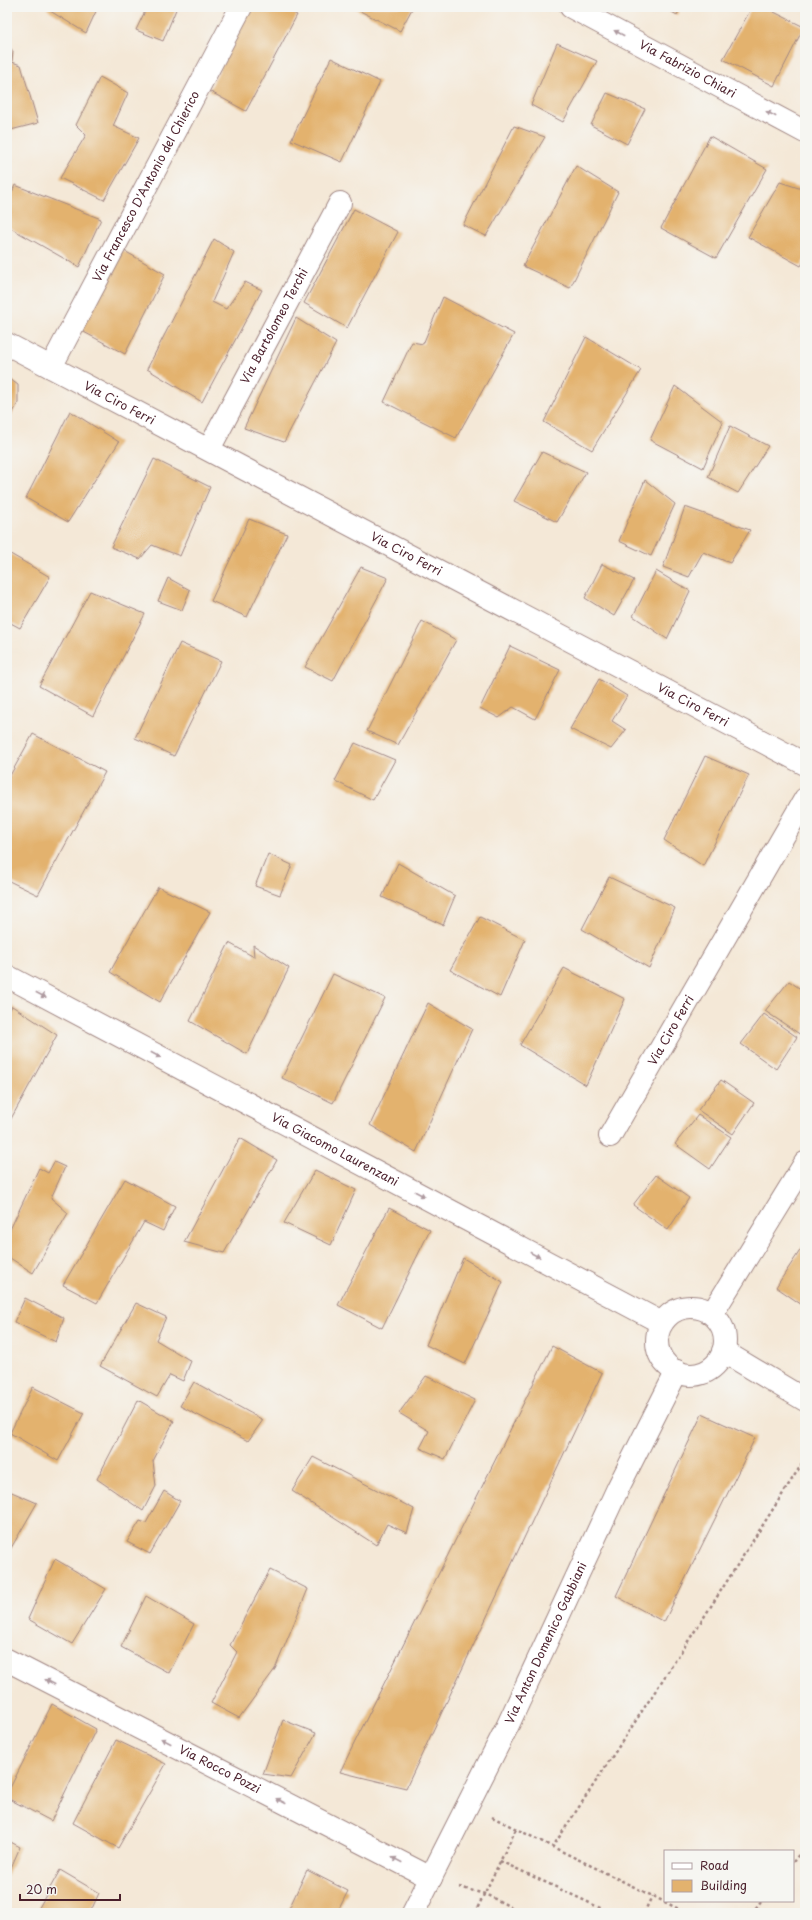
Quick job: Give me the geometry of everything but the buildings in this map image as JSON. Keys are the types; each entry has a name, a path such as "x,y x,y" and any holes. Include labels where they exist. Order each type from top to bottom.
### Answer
{"street":[{"name":"Via Francesco D'Antonio del Chierico","path":"51,366 242,7"},
{"name":"Via Fabrizio Chiari","path":"570,7 805,132"},
{"name":"Via Bartolomeo Terchi","path":"209,449 340,203"},
{"name":"Via Ciro Ferri","path":"7,344 805,764"},
{"name":"Via Ciro Ferri","path":"610,1136 805,799"},
{"name":"Via Giacomo Laurenzani","path":"7,976 662,1323"},
{"path":"712,1314 805,1163"},
{"path":"691,1307 702,1309 712,1314 719,1322 725,1341 723,1351 718,1361 710,1369 699,1374 688,1375 667,1365 661,1356 657,1345 658,1333 662,1323 670,1315 680,1309 691,1307"},
{"path":"723,1351 805,1400"},
{"name":"Via Anton Domenico Gabbiani","path":"413,1913 507,1727 618,1488 677,1371"},
{"name":"Via Rocco Pozzi","path":"7,1660 432,1878"}],"path":[{"path":"552,1848 805,1459"},
{"path":"468,1806 664,1902"},
{"path":"475,1913 516,1829"},
{"path":"794,1861 805,1848"},
{"path":"500,1861 611,1913"},
{"path":"432,1878 484,1894 523,1913"},
{"path":"644,1913 652,1896"},
{"path":"664,1902 687,1913"},
{"path":"752,1913 761,1902"}]}
